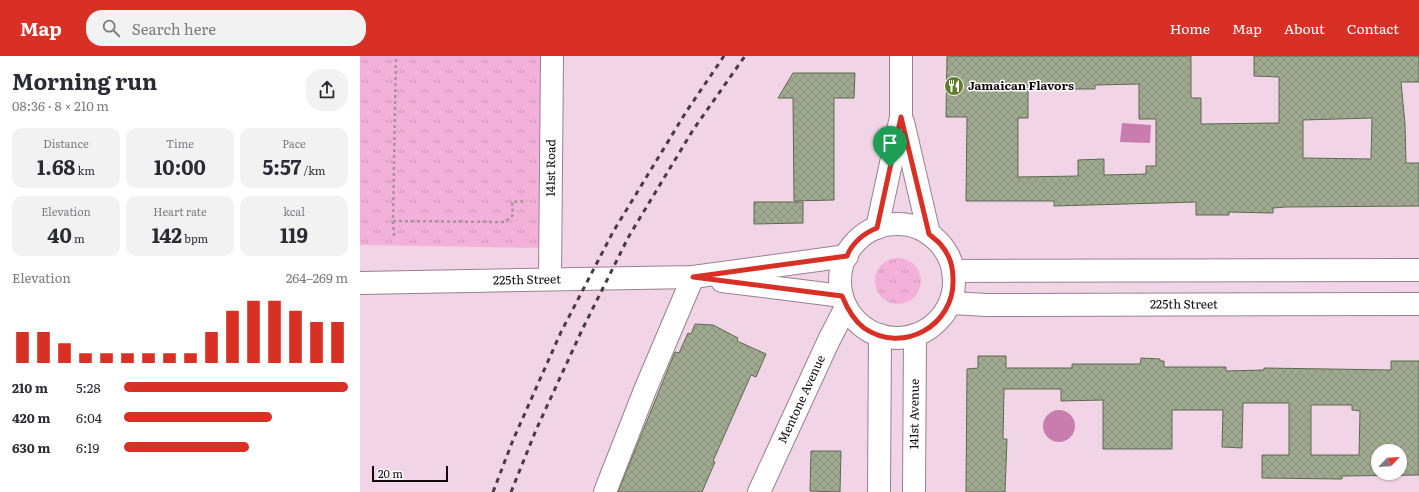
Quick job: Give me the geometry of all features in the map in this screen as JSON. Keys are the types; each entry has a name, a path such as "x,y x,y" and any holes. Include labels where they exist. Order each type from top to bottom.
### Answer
{"street":[{"name":"141st Road","path":"550,280 552,56"},
{"path":"877,228 901,117 901,56"},
{"path":"901,117 929,234"},
{"path":"900,224 916,227 929,234 941,245 949,258 953,271 954,288 950,303 942,316 932,326 906,338 892,338 880,335 865,328 854,319 844,301 840,279 842,265 858,239 870,230 885,225 900,224"},
{"name":"225th Street","path":"360,283 693,277 847,256"},
{"path":"953,271 1419,270"},
{"name":"225th Street","path":"693,277 844,301"},
{"path":"605,492 648,383 693,277"},
{"name":"Mentone Avenue","path":"759,492 829,340 844,301"},
{"name":"225th Street","path":"950,303 987,305 1419,304"},
{"path":"878,492 880,335"},
{"name":"141st Avenue","path":"914,492 915,335"}],"path":[{"path":"394,236 396,56"},
{"path":"393,221 505,222 513,215 512,202 530,201"}],"green space":[{"path":"360,56 544,56 541,248 360,245"},
{"path":"898,258 911,262 917,268 921,281 917,294 911,300 898,304 885,300 879,294 875,281 879,268 885,262"}],"shaded area":[{"path":"1122,123 1151,125 1150,143 1120,142"},
{"path":"1059,410 1070,415 1075,426 1070,437 1059,442 1048,437 1043,426 1048,415"}],"building":[{"path":"947,56 1191,56 1191,98 1201,98 1201,124 1279,123 1279,77 1254,76 1254,56 1419,56 1419,82 1401,82 1405,124 1406,163 1419,163 1419,206 1286,207 1273,208 1273,213 1229,212 1229,215 1196,215 1196,202 1054,206 1054,201 966,201 967,117 946,117","holes":["1139,84 1139,119 1156,119 1156,166 1146,166 1146,174 1104,175 1104,159 1078,160 1078,176 1018,177 1018,118 1028,118 1028,89 1095,89 1095,85","1372,118 1371,159 1303,158 1303,120"]},
{"path":"793,73 855,73 854,98 834,98 834,200 794,201 793,98 778,98"},
{"path":"754,202 803,202 803,223 754,224"},
{"path":"695,324 713,325 738,338 737,341 766,354 756,377 751,375 713,461 715,462 702,492 618,492 675,352 679,353 688,333 691,334"},
{"path":"978,356 1006,356 1006,368 1072,368 1072,364 1140,364 1141,358 1160,359 1160,361 1164,361 1164,367 1226,367 1226,371 1264,370 1264,368 1391,370 1391,361 1419,361 1419,475 1407,475 1407,444 1371,444 1371,476 1342,476 1342,479 1262,478 1262,455 1289,455 1289,403 1243,403 1242,448 1222,447 1223,410 1172,410 1172,449 1103,449 1103,400 1061,401 1061,389 1004,389 1003,439 1007,439 1005,492 966,492 967,369 978,368","holes":["1311,405 1352,405 1352,410 1360,411 1359,455 1311,455"]},
{"path":"811,451 841,451 840,492 810,491"}],"railway":[{"path":"493,492 513,440 561,332 613,232 686,112 724,56"},
{"path":"511,492 536,430 582,330 629,236 693,130 745,56"}],"place":[{"name":"Jamaican Flavors","path":"954,86"}],"route":[{"path":"901,117 929,234 941,245 949,258 953,271 954,288 950,303 942,316 932,326 920,334 906,338 892,338 880,335 865,328 854,319 846,307 842,296 693,277 847,256 848,251 858,239 870,230 877,228 890,167 901,117"}]}
